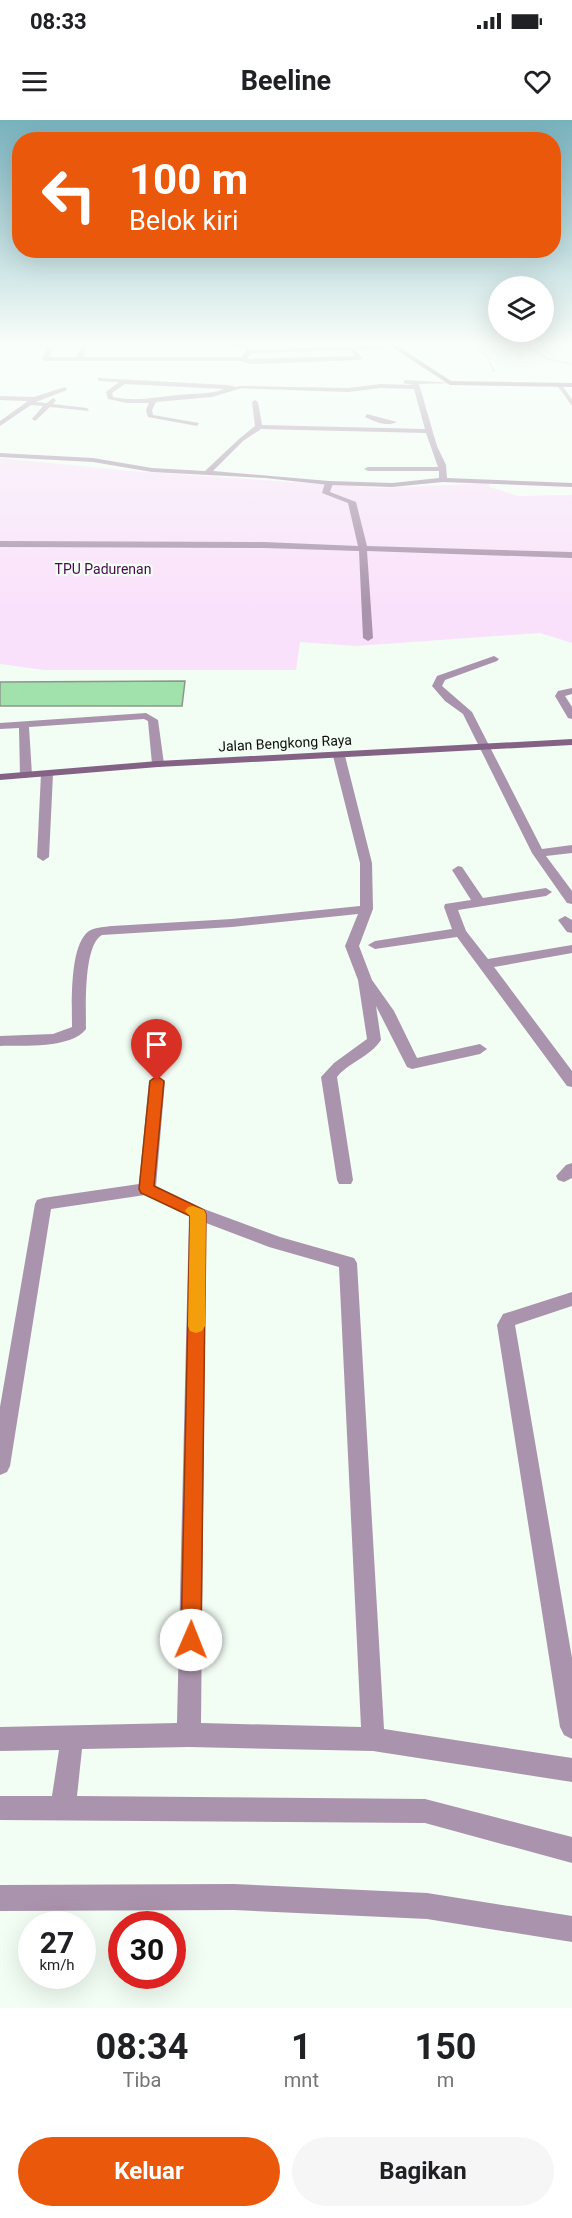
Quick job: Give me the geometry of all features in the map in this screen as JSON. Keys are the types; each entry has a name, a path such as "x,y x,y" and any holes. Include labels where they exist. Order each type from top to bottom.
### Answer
{"street":[{"path":"207,473 253,431"},
{"path":"302,437 307,431"},
{"path":"386,431 388,434 399,436"},
{"path":"429,431 442,465 443,480"},
{"path":"0,455 93,460 152,470 329,483 392,485 443,480 572,485"},
{"path":"368,469 441,469"},
{"path":"329,483 326,494 352,502 363,547 368,638"},
{"path":"0,544 363,547 572,555"},
{"path":"494,659 441,678 437,686 449,699 467,712 538,853 572,900"},
{"path":"572,691 562,693 560,696 572,716"},
{"path":"0,726 146,716 153,720 158,764"},
{"path":"24,724 26,775"},
{"name":"Jalan Bengkong Raya","path":"0,777 158,764 572,742"},
{"path":"339,756 366,863 366,909 352,946 365,980 374,1040 367,1050 335,1067 329,1077 345,1180"},
{"path":"43,857 47,774"},
{"path":"538,853 572,849"},
{"path":"458,870 479,902"},
{"path":"546,892 450,907 460,932 572,1082"},
{"path":"0,1041 63,1038 79,1029 79,979 89,939 94,933 118,929 215,926 366,909"},
{"path":"375,945 460,932"},
{"path":"485,964 572,949"},
{"path":"365,980 387,1011 412,1064 480,1049"},
{"path":"147,1189 157,1081"},
{"path":"0,1466 43,1204 147,1189 198,1214 275,1242 348,1263 373,1739"},
{"path":"189,1735 198,1214"},
{"path":"572,1299 509,1319 506,1325 572,1727"},
{"path":"0,1739 189,1735 373,1739 572,1770"},
{"path":"63,1807 72,1738"},
{"path":"0,1808 425,1811 572,1850"},
{"path":"0,1898 234,1897 427,1906 572,1929"}],"green space":[{"name":"TPU Padurenan","path":"0,458 130,471 379,488 489,483 490,487 518,496 572,495 572,643 540,633 356,646 300,642 296,670 44,670 0,664"}],"building":[{"path":"185,681 182,706 0,706 0,682"}],"slow traffic":[{"path":"193,1211 198,1214 196,1326"}],"route":[{"path":"157,1081 147,1189 198,1214 191,1640"}]}
